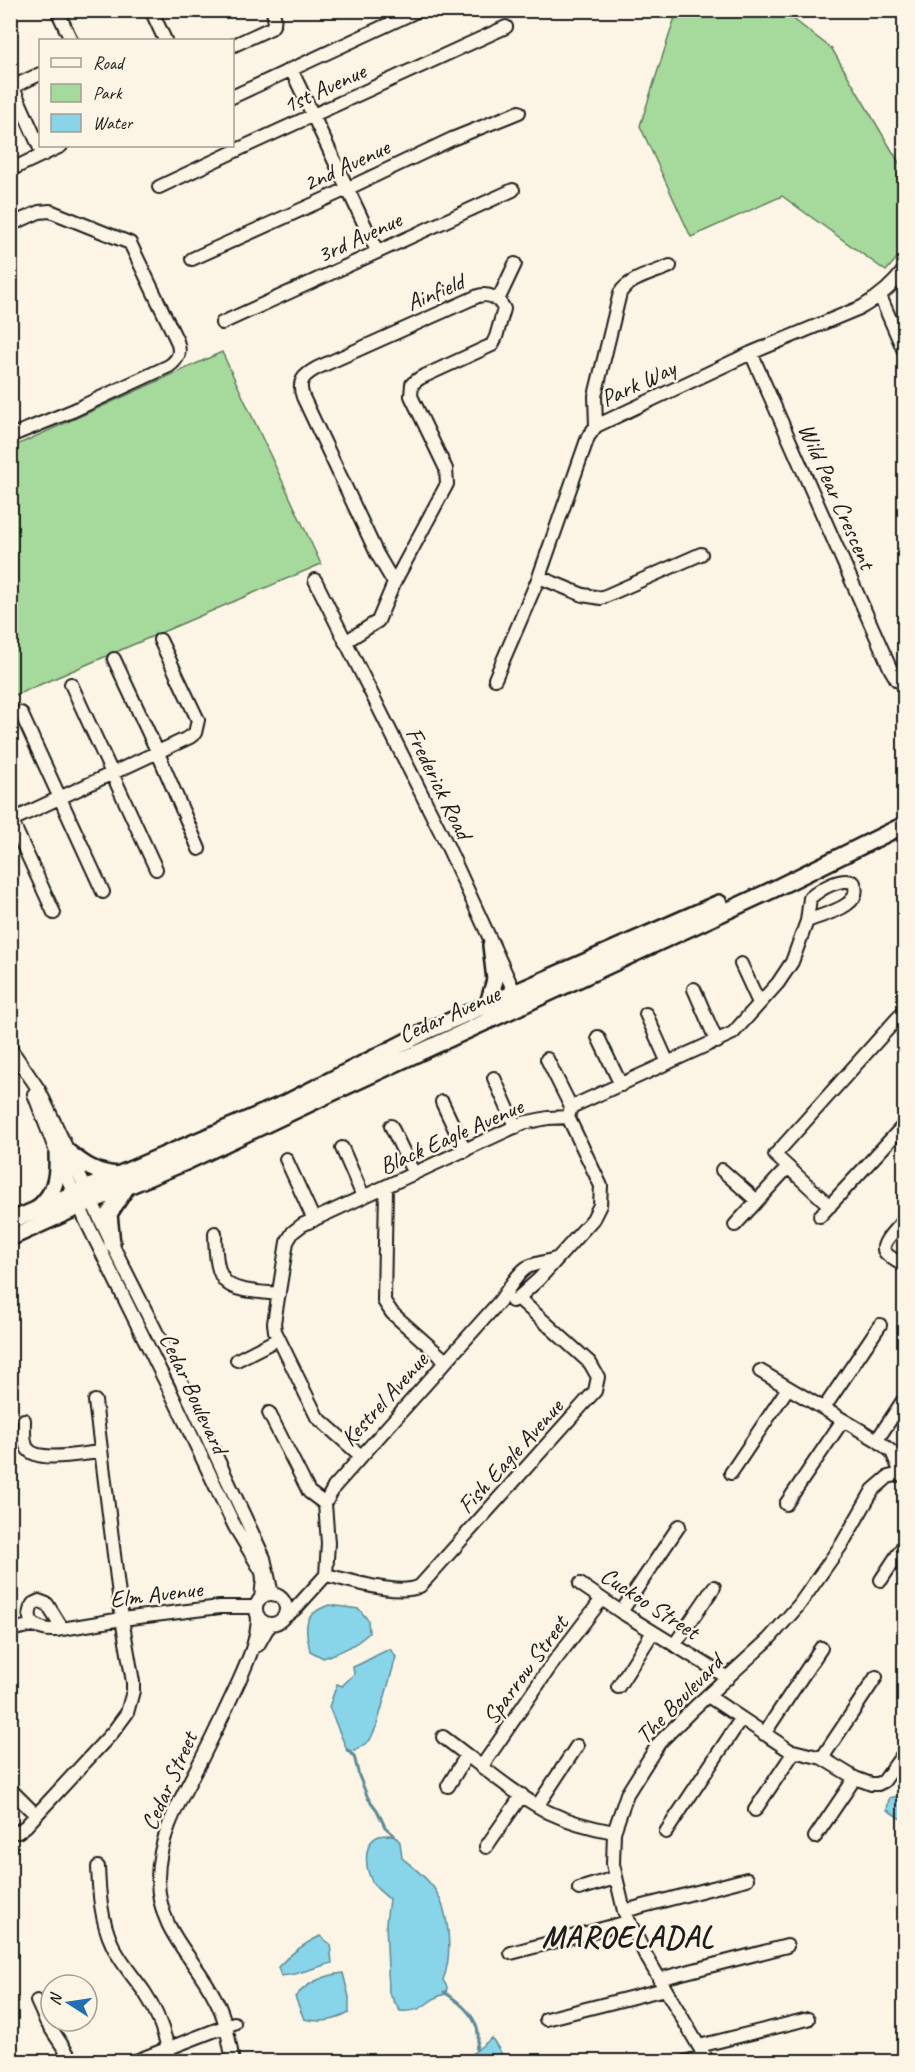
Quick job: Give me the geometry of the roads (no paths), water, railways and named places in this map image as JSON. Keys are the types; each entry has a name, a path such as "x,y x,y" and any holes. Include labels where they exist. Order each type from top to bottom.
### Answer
{"main road":[{"name":"Cedar Avenue","path":"123,1180 188,1161 336,1091 675,921 816,862 904,818"},
{"name":"Cedar Avenue","path":"10,1221 83,1197 123,1180 286,1103 425,1032 487,1007 518,1000 770,891 904,825"},
{"path":"487,1007 495,980 491,945"},
{"path":"32,1213 48,1199 56,1184 63,1153 99,1172 123,1180 109,1214 112,1244"},
{"name":"Cedar Avenue","path":"10,1238 83,1197"}],"street":[{"path":"57,10 71,39"},
{"path":"151,10 165,39"},
{"path":"234,45 271,28 275,17 272,10"},
{"path":"234,96 419,10"},
{"name":"1st Avenue","path":"159,187 313,114 506,27"},
{"path":"291,69 377,251"},
{"path":"39,74 11,85 39,144"},
{"name":"2nd Avenue","path":"192,259 452,139 519,112"},
{"path":"40,147 44,155"},
{"path":"10,170 59,147"},
{"name":"3rd Avenue","path":"222,323 513,190"},
{"path":"10,225 39,212 50,211 130,243 180,347 178,358 169,366 72,411 10,436"},
{"path":"498,300 515,264"},
{"path":"596,426 596,396 621,290 670,266"},
{"name":"Park Way","path":"495,679 538,577 585,447 596,426 751,353 862,307 892,286 904,270"},
{"name":"Ainfield","path":"345,642 377,623 394,583 448,480 446,469 411,396 412,384 420,378 492,345 504,309 498,300 490,296 478,296 317,368 302,380 303,397 377,554 394,583"},
{"path":"880,296 904,351"},
{"name":"Wild Pear Crescent","path":"751,353 891,670 897,680 904,684"},
{"path":"538,577 583,595 601,598 701,554"},
{"name":"Frederick Road","path":"315,580 446,843 518,1000"},
{"path":"54,914 11,819 158,753 195,733 198,720 160,640"},
{"path":"114,659 199,849"},
{"path":"71,684 156,868"},
{"path":"21,713 103,892"},
{"name":"Black Eagle Avenue","path":"361,1456 317,1418 278,1339 274,1323 289,1237 298,1228 363,1196 386,1188 516,1126 569,1112 733,1033 792,963 807,921"},
{"path":"741,964 759,1004"},
{"path":"694,989 717,1041"},
{"path":"830,1206 775,1155 904,1011"},
{"path":"646,1014 668,1063"},
{"path":"598,1037 621,1085"},
{"path":"10,1048 31,1081 40,1111 83,1197"},
{"path":"499,1302 518,1298 558,1258 596,1215 602,1197 599,1181 547,1059"},
{"path":"494,1078 516,1126"},
{"path":"442,1102 465,1151"},
{"path":"820,1216 904,1125"},
{"path":"391,1126 414,1174"},
{"path":"342,1148 363,1196"},
{"path":"286,1159 314,1220"},
{"path":"735,1225 788,1167"},
{"path":"722,1170 757,1201"},
{"path":"386,1188 384,1301 392,1313 446,1361"},
{"name":"Cedar Boulevard","path":"83,1197 112,1244 157,1331 264,1558 262,1604"},
{"name":"Cedar Boulevard","path":"83,1197 212,1481 240,1536 262,1572 262,1604"},
{"path":"904,1220 883,1248 904,1266"},
{"path":"215,1233 217,1267 227,1284 237,1289 279,1294"},
{"name":"Kestrel Avenue","path":"326,1504 334,1487 499,1302 526,1268 558,1258"},
{"name":"Fish Eagle Avenue","path":"326,1575 390,1588 410,1590 420,1586 595,1391 598,1377 590,1363 518,1298"},
{"path":"824,1408 880,1325"},
{"path":"237,1360 278,1339"},
{"path":"760,1371 877,1440 895,1456 903,1473"},
{"path":"731,1473 788,1388"},
{"path":"877,1440 904,1399"},
{"path":"10,1832 18,1832 26,1826 113,1732 127,1713 133,1691 94,1401"},
{"path":"269,1413 305,1485 313,1496 326,1504 328,1543 326,1575 295,1609 278,1621 267,1624 262,1604 282,1599 285,1603 302,1601"},
{"path":"24,1420 26,1445 34,1454 59,1456 101,1452"},
{"path":"786,1504 843,1420"},
{"name":"The Boulevard","path":"704,2054 662,1984 626,1917 615,1878 612,1850 614,1832 627,1794 649,1758 675,1727 768,1640 804,1598 842,1544 873,1490 888,1477 903,1473"},
{"path":"212,1481 225,1475"},
{"path":"621,1612 679,1526"},
{"path":"881,1580 904,1545"},
{"name":"Cuckoo Street","path":"580,1584 728,1678"},
{"path":"675,1644 714,1587"},
{"name":"Sparrow Street","path":"482,1766 550,1666 602,1599"},
{"path":"34,1625 29,1612 33,1604 39,1601 47,1604 62,1628"},
{"name":"Cedar Street","path":"201,1763 227,1717 260,1641 286,1613 285,1603"},
{"name":"Elm Avenue","path":"10,1630 34,1625 43,1630 122,1618 262,1604"},
{"name":"Cedar Street","path":"238,2061 227,2006 201,1971 173,1918 165,1882 174,1823 249,1659 262,1604"},
{"path":"618,1687 653,1632"},
{"path":"764,1734 821,1648"},
{"path":"822,1758 876,1677"},
{"path":"708,1696 794,1752 822,1758 855,1778 871,1784 881,1783 904,1753"},
{"path":"666,1832 741,1719"},
{"path":"443,1737 549,1812 574,1822 614,1832"},
{"path":"538,1805 577,1746"},
{"path":"755,1810 794,1752"},
{"path":"447,1786 467,1755"},
{"path":"815,1837 855,1778"},
{"path":"10,1789 36,1815"},
{"path":"486,1847 522,1795"},
{"path":"98,1867 100,1899 111,1943 146,1994 165,2033 171,2061"},
{"path":"579,1889 615,1878"},
{"path":"511,1953 747,1880"},
{"path":"546,2019 787,1946"},
{"path":"38,2001 46,2020 73,2061"},
{"path":"684,2061 808,2019"},
{"path":"133,2061 230,2024"},
{"name":"Cedar Street","path":"230,2024 233,2061"}],"water":[{"path":"329,1605 359,1609 368,1620 369,1633 348,1648 323,1658 310,1651 307,1622 314,1613"},
{"path":"390,1649 396,1657 377,1725 370,1740 355,1751 347,1750 329,1707 337,1684 342,1686 354,1674 353,1667"},
{"path":"904,1796 904,1821 887,1810 889,1798"},
{"path":"394,1835 400,1842 402,1858 426,1879 439,1897 448,1933 448,1958 443,1980 447,1987 446,1994 421,2008 409,2011 400,2011 389,1993 386,1923 389,1899 372,1881 366,1859 369,1845 373,1840 379,1836"},
{"path":"320,1936 330,1944 332,1963 281,1976 278,1967 302,1946"},
{"path":"343,1973 349,1997 349,2013 327,2020 304,2019 295,1997 316,1980"},
{"path":"492,2038 506,2061 463,2061"}],"waterway":[{"path":"347,1750 354,1756 368,1798 385,1827 394,1835"},
{"path":"444,1992 461,2004 474,2021 478,2036 476,2049"}],"district":[{"name":"MAROELADAL","path":"628,1937"}]}
